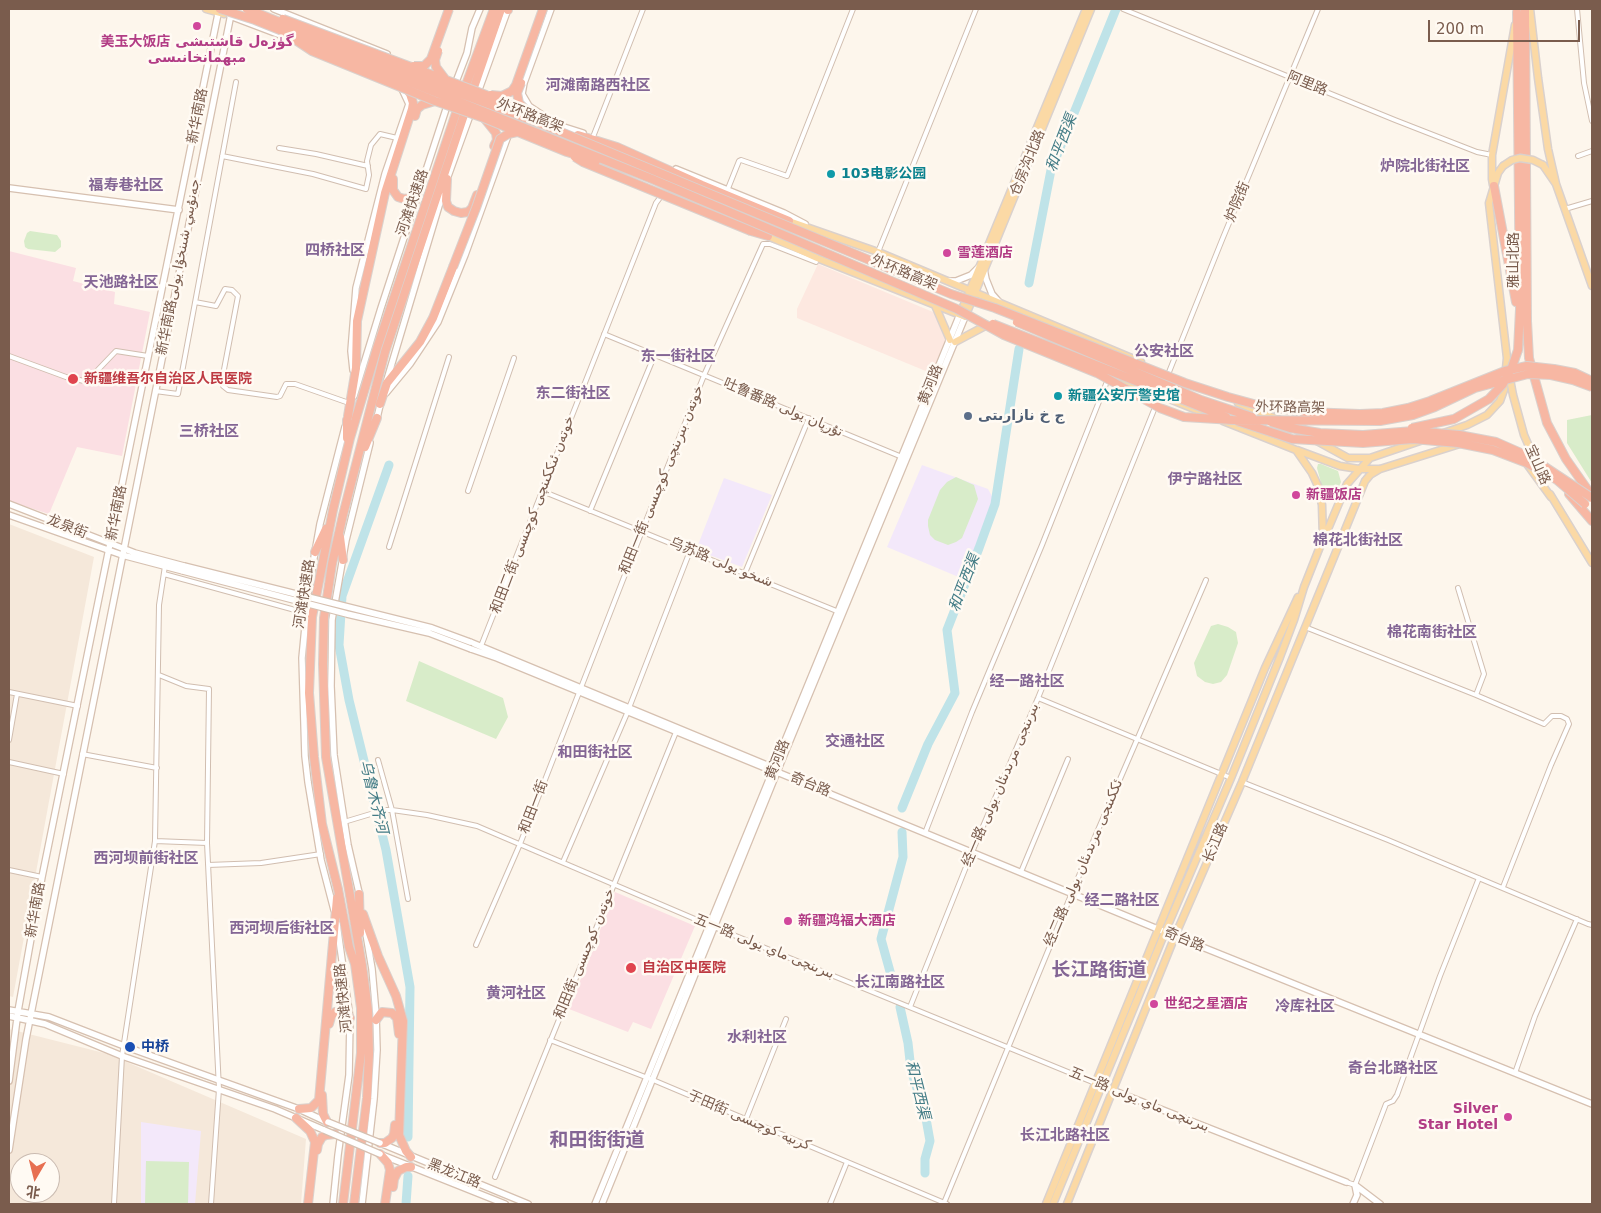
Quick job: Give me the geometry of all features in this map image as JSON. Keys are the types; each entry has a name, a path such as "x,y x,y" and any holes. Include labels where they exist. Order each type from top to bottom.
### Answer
{"highway":[{"name":"外环路高架","path":"247,9 413,76 542,124 951,294 995,308 1185,383 1228,397 1261,406 1307,412 1360,414 1382,413 1408,408 1505,371 1527,366 1575,373 1592,381"},
{"path":"408,66 424,66 428,64 449,9"},
{"path":"447,80 436,67 435,60 453,9"},
{"path":"486,28 488,9"},
{"name":"河滩快速路","path":"343,1204 361,1053 361,1008 355,964 322,824 309,693 312,617 331,518 347,451 377,348 455,116 494,9"},
{"name":"河滩快速路","path":"354,1204 367,1098 368,1010 361,958 326,757 323,664 324,618 339,529 385,352 507,9"},
{"path":"486,95 502,96 512,91 516,85 543,9"},
{"path":"527,112 519,103 517,93 549,9"},
{"name":"雅山北路","path":"1526,9 1527,321 1529,358 1547,423 1566,459 1592,497"},
{"name":"外环路高架","path":"220,10 282,31 652,179 960,313 1004,335 1097,373 1160,408 1184,417 1233,420 1380,421 1414,415 1475,388 1528,374 1551,375 1592,387"},
{"path":"1363,435 1427,426 1454,419 1489,399 1502,384 1512,367 1518,350 1519,322 1517,10"},
{"path":"263,15 287,20 486,95 679,181"},
{"path":"282,31 312,51 435,101 484,118 560,149 652,179"},
{"path":"347,451 348,418 354,383 357,321 385,193 412,109 413,103 406,89"},
{"path":"418,193 404,199 398,197 392,190 392,185 417,109 422,105 435,101"},
{"path":"447,179 446,201 448,207 461,213 468,212 475,201 497,140 496,133 484,118"},
{"path":"381,402 387,383 420,342 433,318 476,208 500,139 515,130"},
{"path":"578,135 617,147 789,221"},
{"path":"560,149 583,162 751,231 768,236"},
{"path":"1494,186 1519,322"},
{"path":"951,294 1217,405 1290,428 1320,433 1363,435 1413,431 1459,435 1496,442 1530,457 1592,497"},
{"path":"960,313 1234,420 1292,439 1363,443 1413,439 1458,443 1493,450 1527,463 1557,480 1583,506 1592,512"},
{"path":"355,470 377,418"},
{"path":"1583,506 1592,521"},
{"path":"315,552 331,518"},
{"path":"339,529 342,560"},
{"path":"300,1110 311,1108 318,1100 338,889"},
{"path":"359,894 361,958"},
{"path":"363,914 378,956 396,996 403,1021 399,1135 406,1151 411,1157"},
{"path":"327,1125 322,1104 329,1020 333,1014 339,1012 345,1013 350,1018"},
{"path":"376,1020 382,1012 392,1013 397,1018 399,1033 394,1134 389,1141 380,1144"},
{"path":"296,1118 310,1131 315,1142 309,1204"},
{"path":"309,1204 318,1144 322,1137 335,1134"},
{"path":"380,1154 390,1170 385,1204"},
{"path":"390,1204 396,1174 402,1168 411,1167"}],"main road":[{"path":"206,9 231,12"},
{"name":"仓房沟北路","path":"982,268 1086,9"},
{"name":"仓房沟北路","path":"960,313 972,292 1091,9"},
{"path":"1530,9 1546,140 1556,184 1592,286"},
{"path":"1494,186 1492,179 1492,155 1517,10"},
{"path":"1348,458 1370,458 1467,425 1487,415 1500,401 1504,390 1507,358 1489,203 1498,173 1503,166 1512,160 1520,158 1533,160 1543,165 1556,184"},
{"path":"789,221 878,252 1276,418 1348,458 1359,469 1363,484"},
{"path":"768,236 817,258 960,313 1296,450 1340,466 1359,469 1380,469"},
{"path":"934,303 952,341 987,325"},
{"name":"宝山路","path":"1507,358 1513,395 1524,436 1552,497 1592,563"},
{"path":"1363,484 1370,475 1380,469 1479,439 1501,444 1518,453 1552,497"},
{"name":"长江路","path":"1053,1204 1102,1086 1162,931 1231,778 1287,639 1304,587 1323,539 1322,505 1318,486 1312,473 1296,450"},
{"path":"1323,539 1347,484 1370,458"},
{"name":"长江路","path":"1067,1204 1175,936 1242,782 1363,484"},
{"path":"1046,1204 1095,1083 1162,931 1265,668 1293,606 1304,587"}],"street":[{"path":"274,9 442,76 458,77"},
{"path":"333,1204 349,1075 350,1018 336,914 321,854 305,756 302,658 306,613 320,524 348,418 418,193 445,111 467,53 472,28 480,9"},
{"path":"362,1204 374,1099 377,1050 376,1020 372,969 363,914 348,845 334,755 331,686 332,620 348,531 391,364 447,179 507,9"},
{"path":"549,9 522,94 529,106 554,122"},
{"path":"593,137 643,9"},
{"path":"727,191 738,161 741,160 787,176 853,9"},
{"path":"878,252 976,9"},
{"name":"阿里路","path":"1123,9 1477,152 1492,155"},
{"name":"炉院街","path":"1160,396 1222,240 1318,9"},
{"path":"1577,9 1584,83 1590,104 1592,121"},
{"name":"新华南路","path":"9,1081 18,1014 42,877 220,10"},
{"path":"231,12 433,93 443,104 445,111"},
{"name":"新华南路جەنۇبىي شىنخۇا يولى","path":"122,552 231,12"},
{"path":"354,383 351,351 356,288 385,174 409,104 404,90 393,78"},
{"path":"154,391 178,394 236,82"},
{"path":"481,84 487,93 554,122 784,213 814,229"},
{"path":"470,114 477,113 768,236"},
{"path":"381,402 390,387 410,364 438,322 471,238 504,144 515,130"},
{"path":"222,156 313,174 366,189 369,175 367,161 371,145 380,134 398,138"},
{"path":"279,148 368,166"},
{"path":"1578,156 1592,151"},
{"path":"9,188 179,210"},
{"name":"和田二街 خوتەن ئىككىنچى كوچىسى","path":"481,646 656,203 664,191"},
{"path":"1565,209 1592,201"},
{"name":"和田一街 خوتەن بىرىنچى كوچىسى","path":"580,689 704,375 763,244 770,244 816,262"},
{"path":"946,281 956,281 982,268 992,294 998,302"},
{"path":"195,302 216,306 225,289 232,290 238,296 222,380 222,386 228,390 278,397 286,384 295,384 350,403"},
{"name":"黄河路","path":"598,1203 653,1080 712,926 952,341 960,313"},
{"name":"吐鲁番路 تۇرپان يولى","path":"604,334 904,458"},
{"path":"9,356 66,377 84,381 93,375 116,351 148,356"},
{"path":"590,511 655,354"},
{"path":"389,546 449,357"},
{"path":"468,491 514,358"},
{"path":"924,833 1110,375"},
{"name":"经一路 بىرىنجى مرىدىئان يولى","path":"910,1007 1160,396"},
{"path":"745,573 809,418"},
{"name":"乌苏路 شىخو يولى","path":"542,491 841,612"},
{"name":"龙泉街","path":"9,504 122,552 165,566 183,569"},
{"name":"龙泉街","path":"9,515 110,547"},
{"path":"563,862 628,710 690,551"},
{"name":"新华南路","path":"9,1150 26,1040 122,552"},
{"name":"龙泉街","path":"122,552 183,569"},
{"path":"114,1204 122,1056 155,841 160,605 165,566"},
{"path":"183,569 432,628 470,645"},
{"path":"164,574 306,613"},
{"name":"经二路 ئككىنجى مرىدىئان يولى","path":"945,1204 1071,893 1206,580"},
{"path":"1458,588 1484,674 1476,695"},
{"path":"1304,626 1544,724 1552,716 1560,716 1567,719 1570,724 1551,765 1503,888"},
{"name":"奇台路","path":"470,645 481,646 676,732 775,771"},
{"name":"奇台路","path":"470,645 497,658 580,689"},
{"path":"159,674 186,686 209,689 207,843 218,1079 211,1204"},
{"name":"和田一街","path":"476,945 520,844 580,689"},
{"path":"9,692 78,706"},
{"path":"9,740 17,694"},
{"path":"1038,698 1231,778"},
{"name":"奇台路","path":"628,710 1162,931 1592,1104"},
{"name":"和田街 خوتەن كوچىسى","path":"495,1177 676,732"},
{"path":"82,754 156,768"},
{"path":"1021,872 1068,759"},
{"path":"378,760 392,810 408,898"},
{"path":"9,762 64,774"},
{"path":"1242,782 1388,840 1592,925"},
{"name":"五一路 بىرىنچى ماي يولى","path":"344,822 384,810 392,810 427,815 477,826 712,926 1008,1048 1346,1182"},
{"path":"155,841 207,843"},
{"path":"208,866 261,862 321,854"},
{"path":"9,870 42,877"},
{"path":"1353,1204 1357,1194 1355,1185 1386,1104 1395,1103 1440,976 1479,878"},
{"path":"1514,1073 1536,1015 1577,919"},
{"name":"黄河路","path":"598,1203 646,1078 712,926"},
{"path":"9,1010 31,1017 49,1017 300,1110 327,1125"},
{"path":"9,1016 18,1014"},
{"path":"31,1017 122,1056 296,1118 327,1125"},
{"path":"746,1120 786,1019"},
{"name":"于田街 كرىيە كوچىسى","path":"550,1040 653,1080 945,1204"},
{"name":"黑龙江路","path":"327,1125 380,1144 528,1204"},
{"name":"黑龙江路","path":"327,1125 335,1134 380,1154 505,1204"},
{"path":"830,1204 847,1162"},
{"path":"1346,1182 1355,1185 1380,1204"}],"shaded area":[{"name":"新疆维吾尔自治区人民医院","path":"9,251 76,268 73,281 115,292 114,304 150,312 122,456 77,447 49,514 9,501"},
{"path":"818,264 933,312 947,339 933,374 797,318 797,309"},
{"path":"922,465 988,489 993,498 987,521 961,578 887,547"},
{"path":"724,478 772,495 742,567 696,550"},
{"path":"9,524 94,557 13,997 9,996"},
{"name":"自治区中医院","path":"615,892 695,926 651,1029 633,1022 628,1032 569,1009"},
{"path":"9,1029 108,1054 306,1139 301,1204 9,1204"},
{"path":"141,1122 201,1131 195,1204 141,1204"}],"green space":[{"path":"30,231 57,235 61,241 61,247 55,252 28,249 25,247 24,241 27,233"},
{"path":"1592,415 1592,483 1567,443 1567,420"},
{"path":"1318,464 1338,471 1341,482 1334,497 1329,501 1325,498 1317,468"},
{"path":"956,477 974,485 978,499 962,538 948,545 935,540 930,535 928,520 940,490 947,482"},
{"path":"1218,624 1236,632 1238,643 1227,675 1221,682 1213,684 1205,682 1197,676 1194,663 1211,626"},
{"path":"419,661 503,698 508,717 496,739 406,701"},
{"path":"146,1161 189,1162 188,1204 145,1204"}],"waterway":[{"name":"和平西渠","path":"1029,283 1051,170 1116,9"},
{"name":"和平西渠","path":"902,808 928,744 955,693 947,630 995,504 1019,349"},
{"name":"乌鲁木齐河","path":"389,465 342,596 339,645 349,700 386,850 410,987 408,1137"},
{"name":"和平西渠","path":"894,986 881,939 903,857 902,832"},
{"name":"和平西渠","path":"900,1007 908,1043 911,1070 925,1113 930,1141 925,1159 925,1173"},
{"name":"乌鲁木齐河","path":"406,1204 408,1176"}],"place":[{"name":"美玉大饭店 گۈزەل قاشتىشى مېھمانخانىسى","path":"197,26"},
{"name":"103电影公园","path":"831,174"},
{"name":"雪莲酒店","path":"947,253"},
{"name":"新疆维吾尔自治区人民医院","path":"73,379"},
{"name":"新疆公安厅警史馆","path":"1058,396"},
{"name":"ج خ نازارىتى","path":"968,416"},
{"name":"新疆饭店","path":"1296,495"},
{"name":"新疆鸿福大酒店","path":"788,921"},
{"name":"自治区中医院","path":"631,968"},
{"name":"世纪之星酒店","path":"1154,1004"},
{"name":"中桥","path":"130,1047"},
{"name":"Silver Star Hotel","path":"1508,1117"}],"district":[{"name":"河滩南路西社区","path":"598,86"},
{"name":"炉院北街社区","path":"1425,167"},
{"name":"福寿巷社区","path":"126,186"},
{"name":"四桥社区","path":"335,251"},
{"name":"天池路社区","path":"121,283"},
{"name":"公安社区","path":"1164,352"},
{"name":"东一街社区","path":"678,357"},
{"name":"东二街社区","path":"573,394"},
{"name":"三桥社区","path":"209,432"},
{"name":"伊宁路社区","path":"1205,480"},
{"name":"棉花北街社区","path":"1358,541"},
{"name":"棉花南街社区","path":"1432,633"},
{"name":"经一路社区","path":"1027,682"},
{"name":"交通社区","path":"855,742"},
{"name":"和田街社区","path":"595,753"},
{"name":"西河坝前街社区","path":"146,859"},
{"name":"经二路社区","path":"1122,901"},
{"name":"西河坝后街社区","path":"282,929"},
{"name":"长江路街道","path":"1099,971"},
{"name":"长江南路社区","path":"900,983"},
{"name":"黄河社区","path":"516,994"},
{"name":"冷库社区","path":"1305,1007"},
{"name":"水利社区","path":"757,1038"},
{"name":"奇台北路社区","path":"1393,1069"},
{"name":"长江北路社区","path":"1065,1136"},
{"name":"和田街街道","path":"597,1141"}]}
